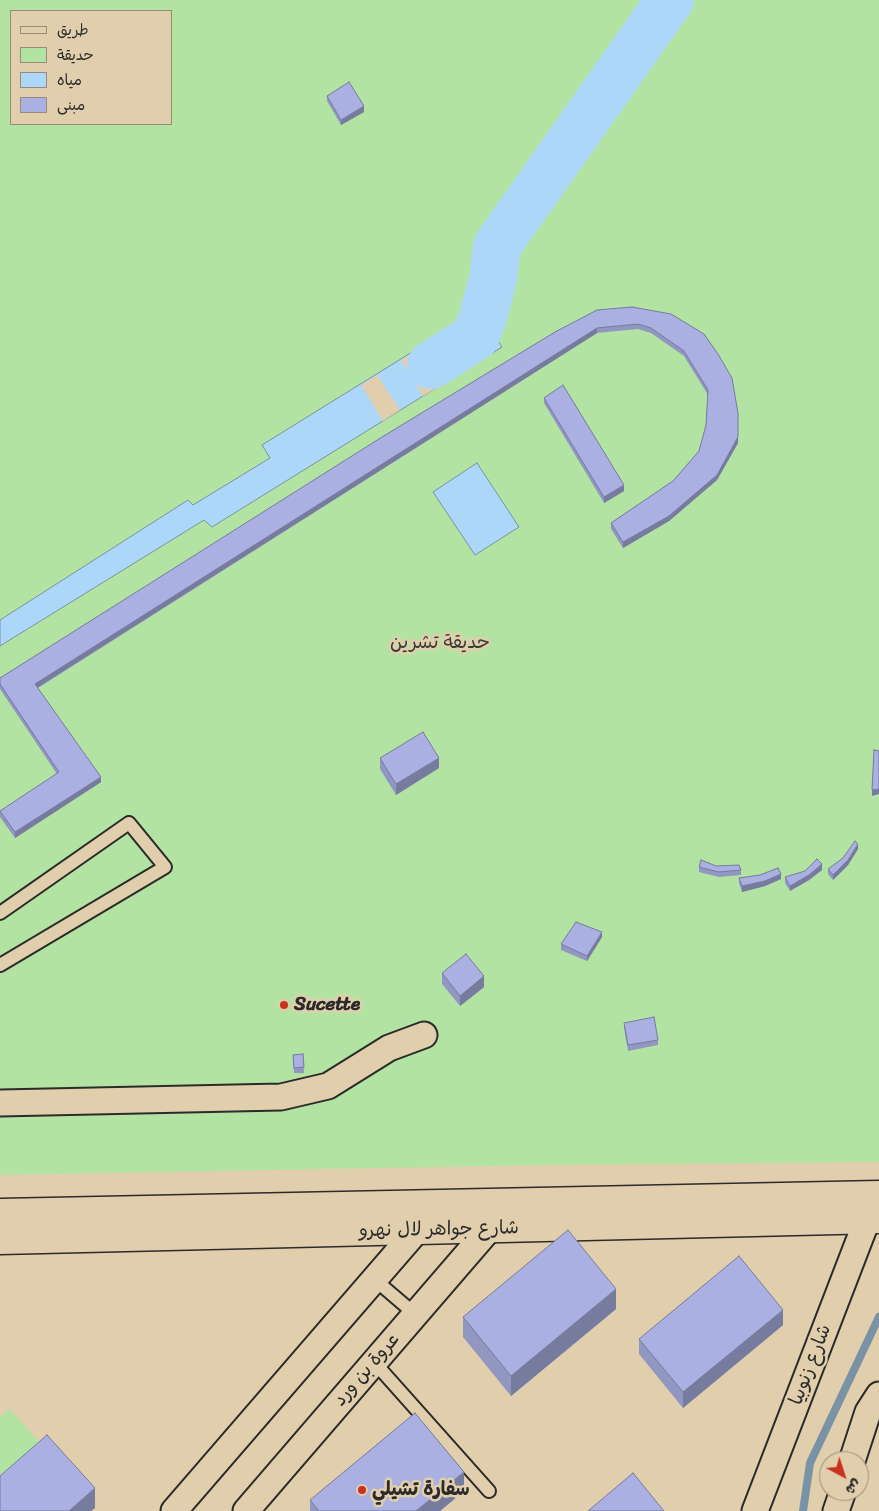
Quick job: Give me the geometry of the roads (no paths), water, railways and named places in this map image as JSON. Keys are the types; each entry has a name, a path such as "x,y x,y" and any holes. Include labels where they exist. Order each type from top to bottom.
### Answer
{"main road":[{"name":"شارع جواهر لال نهرو","path":"0,1213 879,1195"},
{"name":"شارع جواهر لال نهرو","path":"0,1240 873,1220"}],"street":[{"path":"0,1103 281,1097 328,1086 390,1048 424,1035"},
{"name":"شارع زنوبيا","path":"755,1511 873,1220"},
{"name":"عروة بن ورد","path":"246,1511 489,1229"},
{"path":"174,1511 417,1230"},
{"path":"855,1451 868,1412 879,1395"}],"lane":[{"path":"0,913 129,823 165,867 0,965"},
{"path":"374,1279 415,1314"},
{"path":"374,1362 489,1491"}],"water":[{"path":"467,318 489,328 502,347 212,527 204,520 0,646 0,620 188,500 193,505 270,458 262,445"},
{"path":"477,463 519,527 475,555 433,492"}],"waterway":[{"path":"431,365 475,337 482,320 493,279 497,246 670,0"},
{"path":"803,1511 810,1463 879,1317"}],"place":[{"name":"Sucette","path":"284,1005"},
{"name":"سفارة تشيلي","path":"362,1490"}],"park label":[{"name":"حديقة تشرين","path":"440,643"}]}
